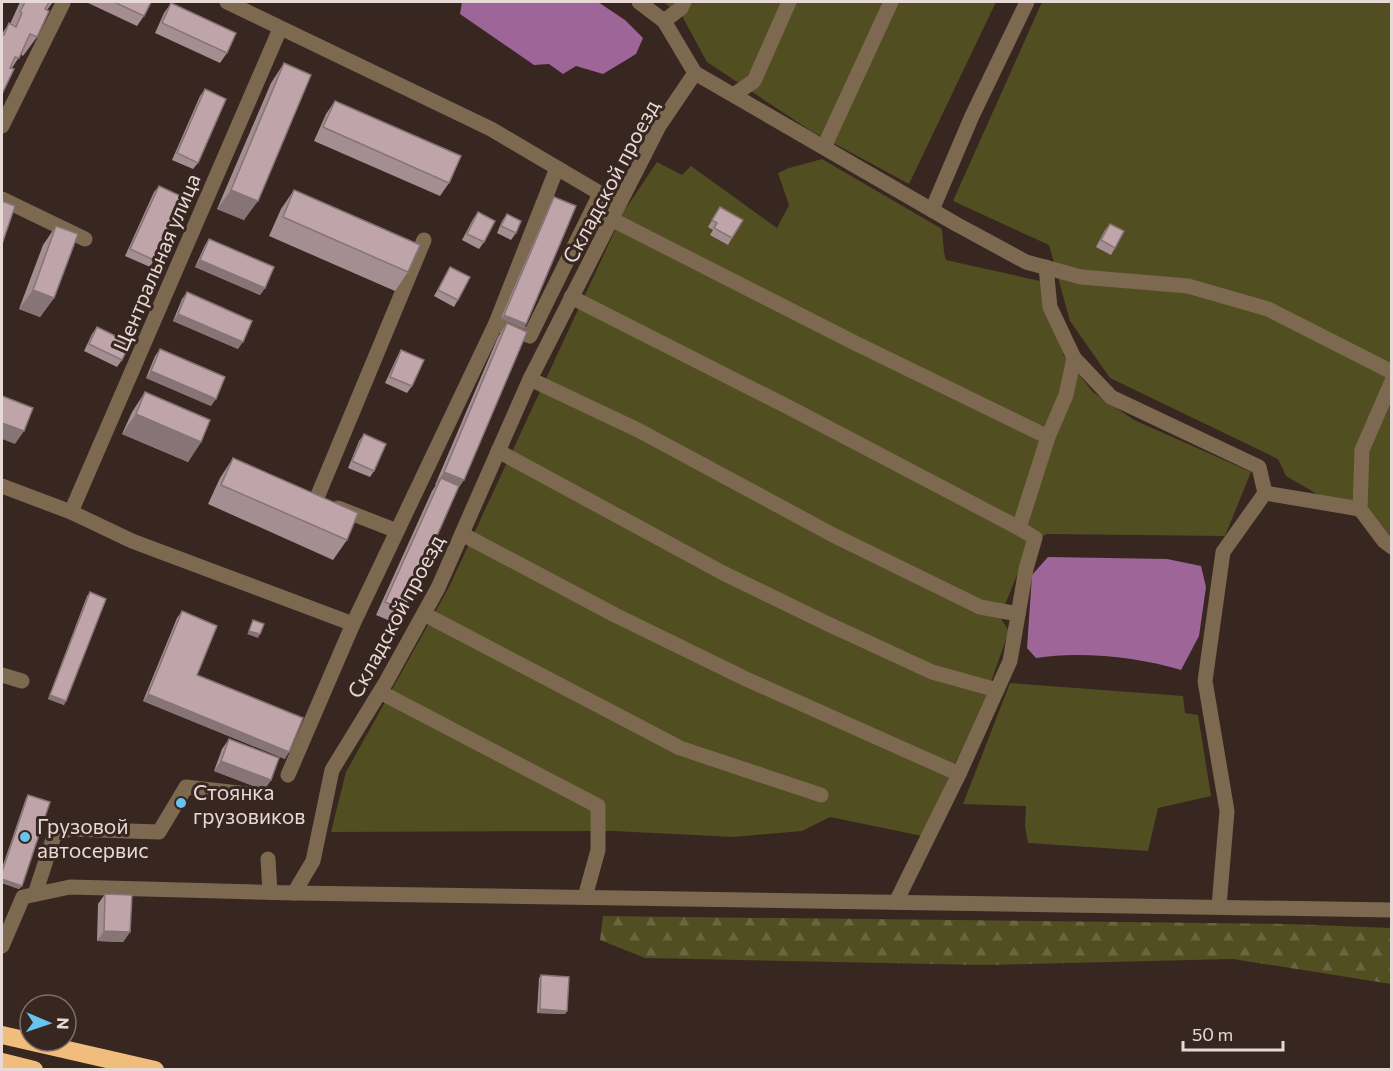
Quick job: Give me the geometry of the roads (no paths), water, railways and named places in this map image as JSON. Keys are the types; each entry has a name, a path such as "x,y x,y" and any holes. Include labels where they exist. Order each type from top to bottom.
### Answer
{"highway":[{"path":"2,1035 155,1070"},
{"path":"2,1062 34,1070"}],"street":[{"path":"227,2 491,129 619,204"},
{"path":"639,2 664,21 695,73 1026,262 1082,277 1188,286 1268,309 1392,372"},
{"path":"664,21 681,8 684,2"},
{"path":"735,94 754,81 789,2"},
{"path":"824,147 891,2"},
{"path":"932,210 972,116 1027,2"},
{"path":"2,126 63,3"},
{"name":"Центральная улица","path":"70,512 280,29"},
{"name":"Складской проезд","path":"294,893 313,861 332,770 380,692 438,588 530,379 659,126 695,73"},
{"path":"288,775 353,624 496,323 557,168"},
{"path":"496,323 530,336 600,194"},
{"path":"2,198 85,239"},
{"path":"611,219 855,343 1048,437"},
{"path":"397,531 311,498 424,240"},
{"path":"1046,267 1050,307 1074,358 1111,397 1259,467 1265,493 1223,552 1205,681 1227,811 1219,906"},
{"path":"572,297 796,411 1035,538 1026,570 1010,661 959,774 896,902"},
{"path":"1019,528 1048,437 1066,395 1074,358"},
{"path":"530,379 638,430 833,535 980,607 1018,614"},
{"path":"1392,381 1362,450 1360,509 1384,541 1392,547"},
{"path":"498,451 723,573 826,623 932,672 997,690"},
{"path":"2,486 70,512 132,541 353,624"},
{"path":"1265,493 1360,509"},
{"path":"462,534 615,615 746,679 959,774"},
{"path":"424,614 680,748 821,795"},
{"path":"2,675 22,681"},
{"path":"380,692 598,806 598,850 585,897"},
{"path":"35,894 54,837 69,829 159,832 186,787 247,794"},
{"path":"268,859 270,892"},
{"path":"2,946 23,897 70,886 294,893 1392,910"}],"place":[{"name":"Стоянка грузовиков","path":"181,803"},
{"name":"Грузовой автосервис","path":"25,837"}]}
